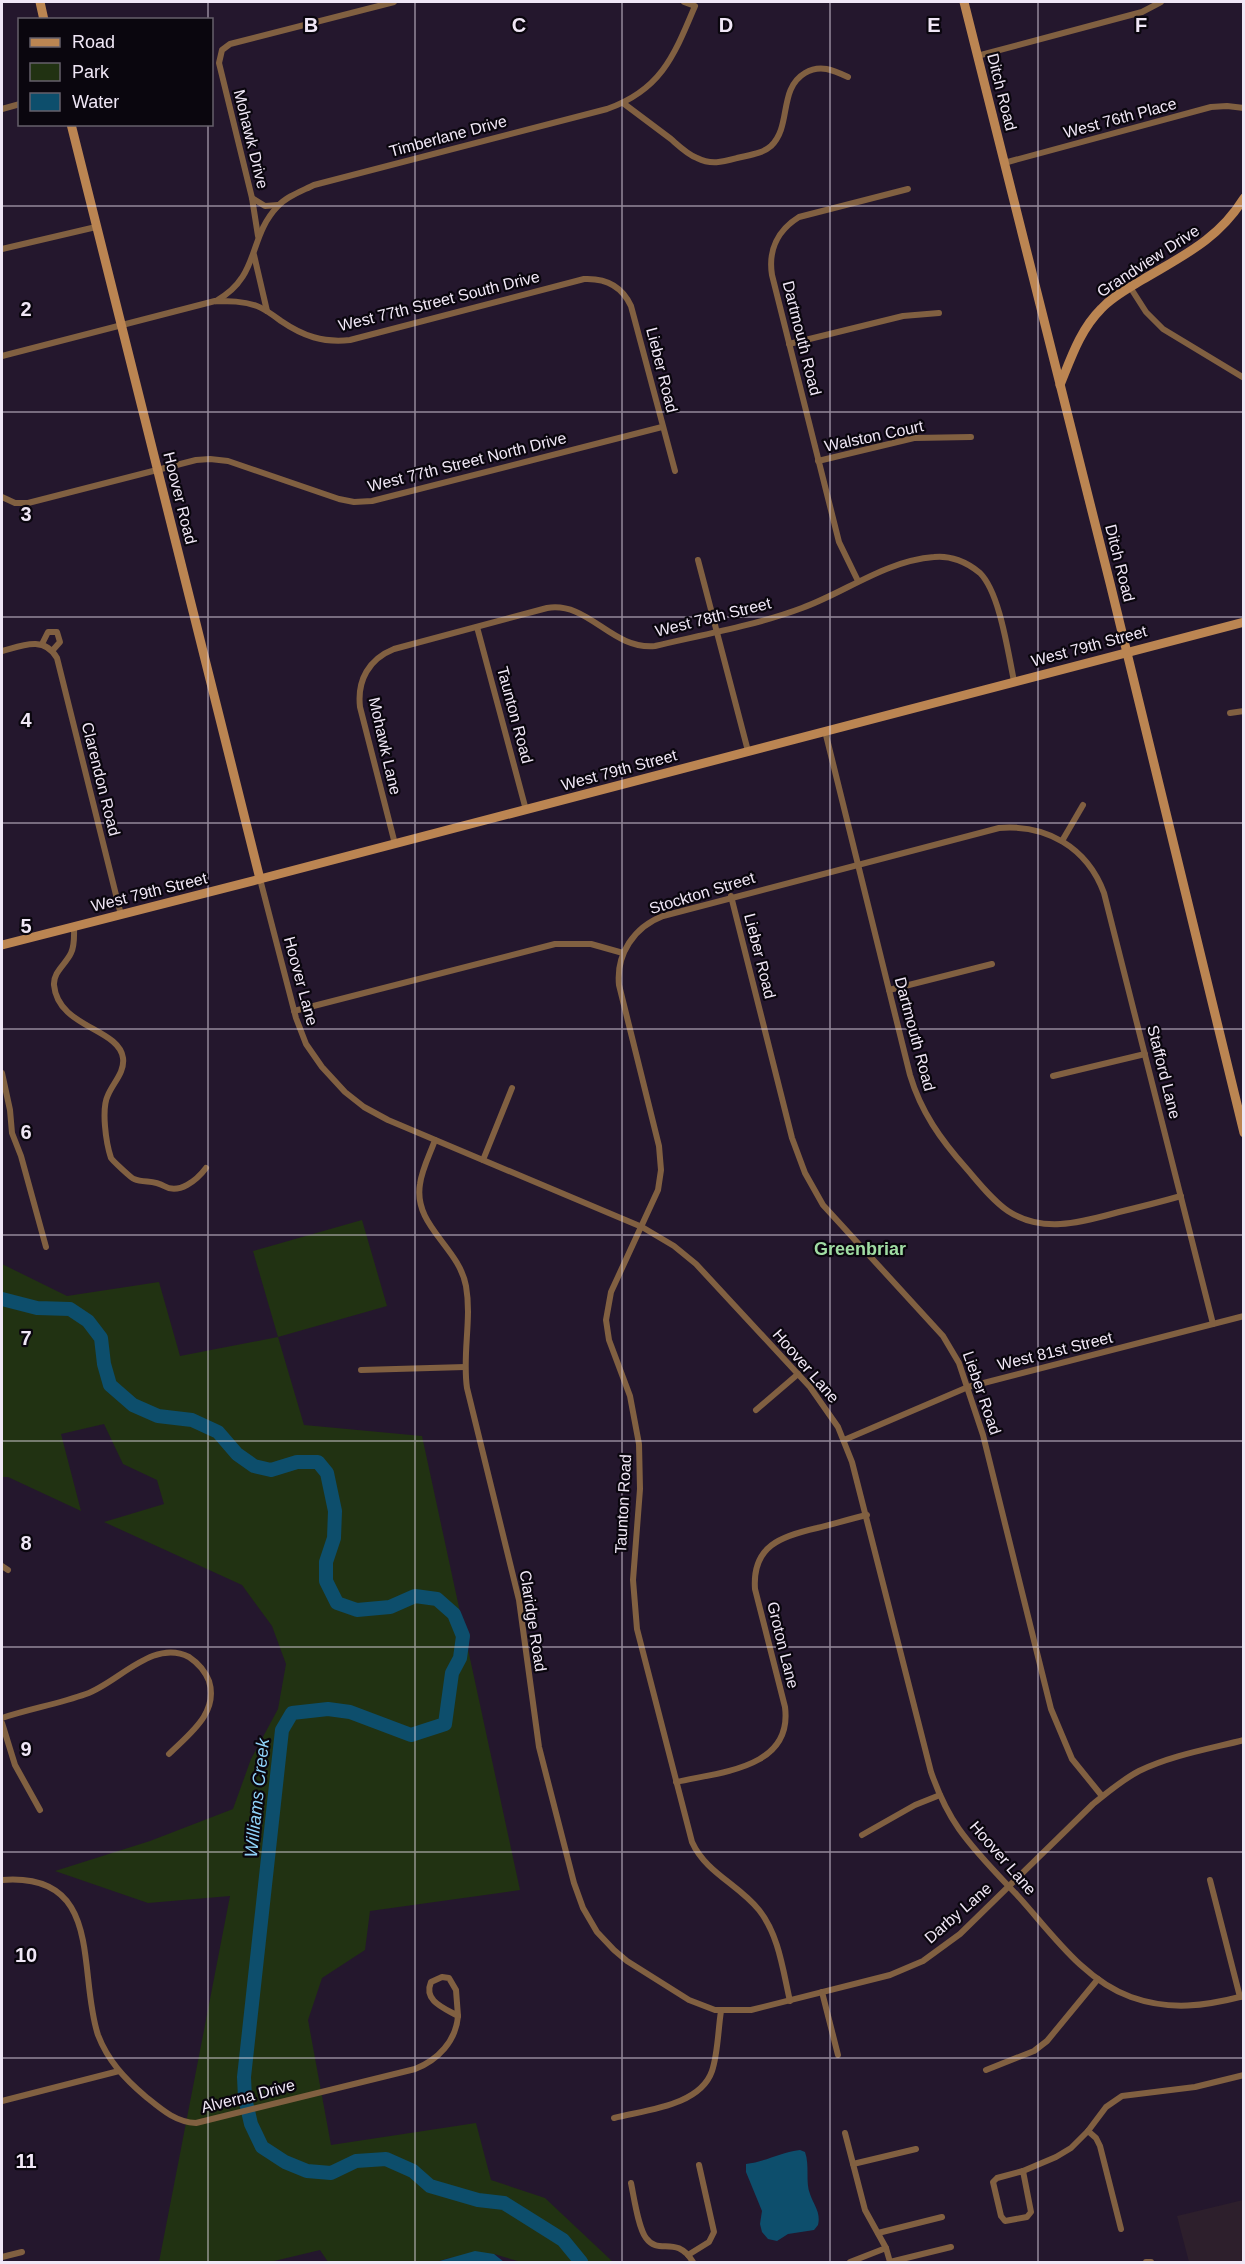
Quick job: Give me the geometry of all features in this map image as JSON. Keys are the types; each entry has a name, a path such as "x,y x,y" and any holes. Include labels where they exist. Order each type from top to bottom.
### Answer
{"main road":[{"path":"40,2 44,18"},
{"name":"Ditch Road","path":"964,2 1127,652 1244,1133"},
{"name":"Hoover Road","path":"71,126 261,879"},
{"name":"Grandview Drive","path":"1060,385 1079,338 1090,321 1107,303 1209,239 1229,220 1244,198"},
{"name":"West 79th Street","path":"2,945 1244,622"}],"street":[{"name":"Mohawk Drive","path":"258,236 252,198 219,63 222,50 230,44 394,2"},
{"name":"Timberlane Drive","path":"215,301 234,289 242,280 254,254 258,236 278,205 291,196 314,185 623,104 644,91 668,65 695,6 684,2"},
{"path":"977,56 1142,12 1160,3"},
{"path":"623,104 692,156 708,163 719,163 760,153 772,145 782,128 789,91 799,77 811,70 821,68 831,69 848,77"},
{"path":"2,109 18,105"},
{"name":"West 76th Place","path":"1004,163 1211,108 1227,106 1244,108"},
{"name":"Dartmouth Road","path":"858,581 839,542 789,344 771,264 772,250 780,234 790,223 806,214 908,189"},
{"path":"252,198 265,206 278,205"},
{"path":"2,249 96,227"},
{"path":"254,254 267,311"},
{"name":"West 77th Street South Drive","path":"2,356 215,301 248,304 267,311 307,336 341,341 584,279 610,283"},
{"name":"Lieber Road","path":"610,283 624,294 631,306 675,471"},
{"path":"1130,287 1146,312 1163,329 1244,378"},
{"path":"789,344 903,316 939,313"},
{"name":"West 77th Street North Drive","path":"2,497 15,503 27,503 196,460 221,460 339,500 372,501 662,427"},
{"name":"Walston Court","path":"818,461 914,438 971,437"},
{"name":"West 78th Street","path":"377,658 394,649 554,607 579,612 622,640 638,646 655,646 800,609 886,569 934,557 948,557 961,561 984,578 995,599 1014,681"},
{"path":"698,560 748,751"},
{"name":"Taunton Road","path":"477,627 526,810"},
{"path":"2,651 33,643 47,647 59,645 60,637 55,631 49,631 44,636 47,647"},
{"name":"Clarendon Road","path":"47,647 58,662 121,915"},
{"name":"Mohawk Lane","path":"377,658 362,680 359,704 395,844"},
{"path":"1230,713 1244,711"},
{"name":"Dartmouth Road","path":"825,731 910,1075 925,1113 945,1145 993,1198 1009,1212 1041,1224 1068,1225 1181,1196"},
{"path":"1062,841 1083,805"},
{"name":"Stockton Street","path":"623,954 634,935 653,920 858,864 999,828 1029,828 1062,841"},
{"name":"Stafford Lane","path":"1062,841 1086,861 1103,889 1214,1324"},
{"name":"Hoover Lane","path":"261,879 294,1011 302,1034 310,1050 345,1092 381,1117 642,1227 674,1246 696,1264 825,1406 844,1440 852,1462 928,1762 940,1795 965,1838 1077,1961 1098,1979 1131,1997 1164,2006 1202,2006 1242,1997"},
{"name":"Lieber Road","path":"731,897 792,1138 805,1173 829,1212 943,1335 959,1363 983,1436 1051,1709 1072,1759 1102,1796"},
{"path":"74,927 74,946 54,981 62,1006 68,1013 112,1041 121,1052 122,1067 104,1107 111,1159 131,1178 159,1183 172,1190 184,1187 206,1168"},
{"path":"294,1011 555,944 591,944 623,954"},
{"name":"Taunton Road","path":"623,954 619,974 620,989 661,1156 658,1190 611,1292 606,1309 608,1337 630,1396 639,1444 640,1486 633,1580 637,1629 690,1836 698,1854 710,1868 752,1903 769,1925 790,2001"},
{"path":"889,990 992,964"},
{"path":"1053,1076 1145,1054"},
{"path":"2,1073 10,1110 12,1133 21,1156 46,1247"},
{"path":"483,1160 512,1088"},
{"name":"Claridge Road","path":"435,1140 420,1182 420,1203 427,1222 456,1260 466,1283 468,1300 465,1367 470,1404 519,1600 538,1740 580,1902 600,1935 627,1960 689,2000 721,2011"},
{"name":"West 81st Street","path":"844,1440 968,1388 1244,1316"},
{"path":"361,1370 465,1367"},
{"path":"756,1410 798,1374"},
{"name":"Groton Lane","path":"675,1782 757,1762 771,1752 782,1734 784,1707 755,1589 756,1572 766,1551 775,1542 790,1534 867,1515"},
{"path":"2,1566 8,1570"},
{"path":"2,1718 94,1691 153,1655 166,1652 179,1653 192,1659 201,1668 209,1683 211,1696 203,1719 170,1754"},
{"path":"2,1724 15,1765 40,1810"},
{"name":"Darby Lane","path":"721,2011 751,2010 790,2001 890,1975 920,1962 952,1941 1102,1796 1133,1774 1165,1761 1244,1740"},
{"path":"862,1835 915,1805 940,1795"},
{"name":"Alverna Drive","path":"2,1880 39,1883 57,1893 67,1903 77,1917 83,1937 95,2024 105,2051 118,2071 155,2104 176,2119 196,2123 409,2071 425,2065 446,2047 456,2028 458,2016 458,1998 453,1983 448,1978 436,1978 431,1982 429,1995 432,2001 458,2016"},
{"path":"1210,1880 1242,1997"},
{"path":"986,2070 1036,2050 1047,2041 1098,1979"},
{"path":"822,1992 838,2055"},
{"path":"614,2118 684,2100 700,2089 709,2077 714,2064 721,2011"},
{"path":"2,2101 118,2071"},
{"path":"1023,2171 1031,2212 1026,2217 1005,2221 1001,2217 993,2181 1023,2171 1071,2148 1108,2105 1125,2095 1195,2087 1244,2075"},
{"path":"1088,2131 1096,2138 1100,2146 1121,2229"},
{"path":"845,2133 867,2215 886,2248 890,2262 951,2247"},
{"path":"853,2164 916,2149"},
{"path":"688,2254 709,2242 715,2229 699,2165"},
{"path":"631,2183 646,2238 656,2246 679,2247 688,2254 693,2262"},
{"path":"878,2233 942,2217"},
{"path":"850,2262 886,2248"},
{"path":"2,2257 22,2252"}],"shaded area":[{"path":"1243,2200 1243,2262 1189,2262 1177,2216"}],"green space":[{"path":"362,1220 387,1306 278,1337 253,1251"},
{"path":"2,1264 67,1296 159,1282 180,1356 278,1337 304,1425 422,1436 520,1890 370,1911 365,1950 322,1978 308,2020 331,2145 476,2123 491,2180 545,2198 613,2262 521,2262 494,2254 449,2258 436,2262 328,2262 320,2250 270,2262 159,2262 230,1896 148,1903 55,1871 150,1841 233,1809 251,1759 278,1709 286,1664 272,1626 242,1585 104,1522 164,1504 157,1480 123,1464 104,1424 61,1434 81,1511 8,1477 2,1477"}],"water":[{"path":"800,2150 805,2152 809,2189 818,2213 818,2225 814,2230 788,2234 777,2241 768,2239 762,2232 760,2224 762,2211 746,2172 746,2164"},
{"path":"475,2251 494,2254 504,2262 436,2262"}],"waterway":[{"name":"Williams Creek","path":"2,1299 37,1308 70,1309 88,1321 101,1338 104,1364 110,1385 133,1405 158,1416 192,1420 218,1432 237,1454 254,1466 271,1470 297,1462 318,1462 327,1473 335,1511 334,1538 326,1562 326,1581 337,1603 357,1610 390,1607 415,1596 437,1599 454,1614 463,1636 460,1658 452,1673 445,1724 411,1735 350,1712 328,1709 292,1713 282,1730 244,2077 245,2098 251,2124 262,2147 285,2162 307,2171 331,2173 356,2161 386,2159 413,2171 430,2186 478,2200 504,2203 563,2240 581,2262"}],"district":[{"name":"Greenbriar","path":"860,1249"}]}
